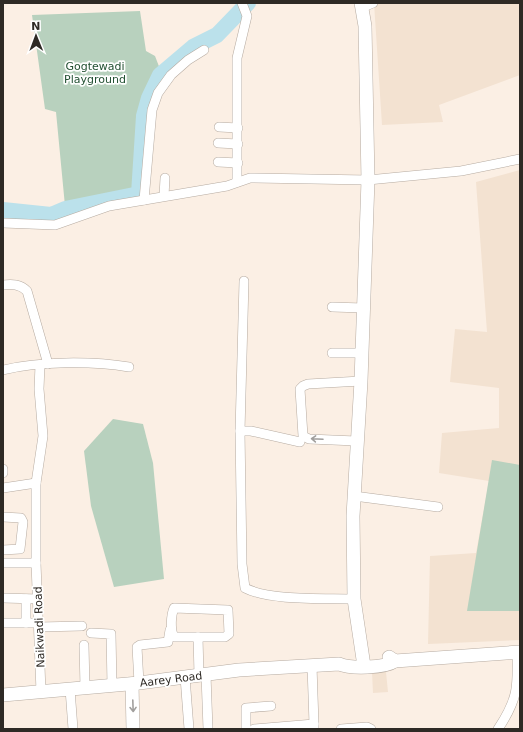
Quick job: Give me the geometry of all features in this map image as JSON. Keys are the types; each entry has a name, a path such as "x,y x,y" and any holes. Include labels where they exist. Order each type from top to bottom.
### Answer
{"street":[{"path":"237,182 237,58 247,16 242,3"},
{"path":"364,662 354,599 354,496 356,440 361,381 368,180 364,26 365,5"},
{"path":"144,200 148,174 152,110 158,93 171,75 188,60 204,50"},
{"path":"218,127 238,128"},
{"path":"218,143 238,144"},
{"path":"3,223 55,225 109,206 227,186 250,178 368,180 461,171 520,158"},
{"path":"218,162 238,163"},
{"path":"138,174 148,174"},
{"path":"164,196 165,178"},
{"path":"244,281 240,431 242,564 245,588 253,592 269,596 354,599"},
{"name":"Naikwadi Road","path":"3,285 15,284 23,287 27,291 44,364 39,390 43,436 36,483 36,563 41,692"},
{"path":"332,307 363,308"},
{"path":"332,353 361,353"},
{"path":"3,370 23,365 44,364 112,364 129,367"},
{"path":"356,440 308,439 303,436 300,389 308,384 361,381"},
{"path":"240,431 251,431 300,442"},
{"path":"3,469 3,474"},
{"path":"3,488 36,483"},
{"path":"354,496 438,507"},
{"path":"3,517 21,518 23,522 20,549 3,550"},
{"path":"3,562 36,563"},
{"path":"3,593 38,596"},
{"path":"3,598 26,599 38,596"},
{"path":"26,599 26,623"},
{"path":"134,729 137,647 140,645 165,643 170,640 170,605"},
{"path":"174,608 228,610 229,631 227,636 198,637 174,637 172,632 172,612 174,608"},
{"path":"3,623 82,626"},
{"path":"91,633 111,634 112,686"},
{"path":"198,637 208,729"},
{"path":"84,645 85,688"},
{"path":"498,729 511,709 518,682 518,652"},
{"name":"Aarey Road","path":"3,695 135,684 239,670 339,664 346,659 364,662 389,657 395,661 518,652"},
{"path":"254,729 314,726 312,666"},
{"path":"185,677 189,729"},
{"path":"70,689 73,729"},
{"path":"246,729 246,708 271,706"},
{"path":"341,729 367,727 371,729"}],"shaded area":[{"path":"374,3 520,3 520,75 439,105 443,122 382,125"},
{"path":"520,170 520,640 428,644 430,556 476,553 489,481 439,473 442,433 499,428 499,388 450,382 455,329 487,332 476,182"},
{"path":"372,672 386,672 388,692 373,693"}],"green space":[{"name":"Gogtewadi Playground","path":"140,11 146,51 155,56 160,69 147,90 142,110 137,192 65,206 56,112 45,109 32,15"},
{"path":"113,419 143,424 153,463 164,579 114,587 91,506 84,451"},
{"path":"492,460 520,465 520,611 467,611"}],"waterway":[{"path":"3,210 51,215 65,209 139,194 144,116 149,98 160,75 193,47 217,35 248,3"}]}
